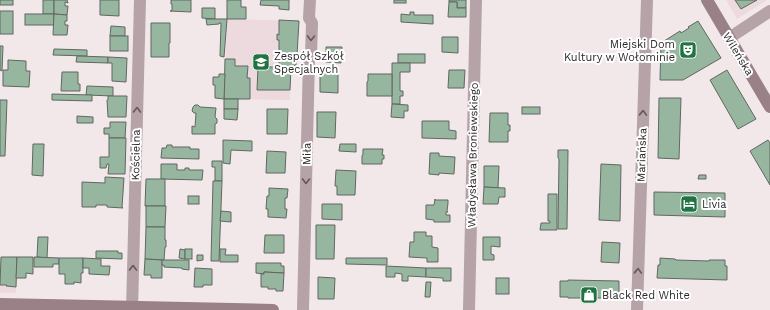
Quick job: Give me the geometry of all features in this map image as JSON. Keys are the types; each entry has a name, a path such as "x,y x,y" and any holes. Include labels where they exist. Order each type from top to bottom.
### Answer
{"street":[{"name":"Kościelna","path":"132,308 140,0"},
{"name":"Miła","path":"303,310 309,58 311,56 312,23 309,18 310,0"},
{"name":"Władysława Broniewskiego","path":"469,310 476,0"},
{"name":"Mariańska","path":"637,310 647,0"},
{"name":"Wileńska","path":"707,0 770,107"},
{"path":"729,38 770,11"},
{"path":"0,304 273,310"}],"shaded area":[{"path":"726,0 767,0 737,19"},
{"name":"Zespół Szkół Specjalnych","path":"227,19 299,21 297,55 293,56 296,59 296,65 291,68 290,100 224,99"},
{"path":"0,257 17,257 16,293 0,293"}],"building":[{"path":"0,0 13,0 13,5 0,5"},
{"path":"43,0 54,0 54,14 43,14"},
{"path":"54,0 67,0 68,3 65,2 65,6 68,6 67,15 54,14"},
{"path":"100,0 119,0 119,16 100,15"},
{"path":"171,0 191,0 191,12 170,11 172,11"},
{"path":"227,0 241,0 241,7 246,7 246,19 227,19"},
{"path":"261,0 289,0 289,10 279,9 279,6 260,5"},
{"path":"394,0 406,0 406,3 394,3"},
{"path":"449,0 466,0 466,8 457,8 457,2 449,2"},
{"path":"735,0 757,0 741,9"},
{"path":"449,2 457,2 457,8 466,8 466,17 448,17"},
{"path":"202,8 215,8 215,19 202,18"},
{"path":"0,11 13,11 13,34 0,34"},
{"path":"410,12 414,12 414,15 433,15 433,24 401,22 401,14 410,15"},
{"path":"25,14 54,14 54,25 25,25"},
{"path":"54,14 67,15 65,25 68,25 67,35 53,35"},
{"path":"206,19 227,19 224,57 220,56 221,23 207,25"},
{"path":"279,20 299,21 297,55 293,55 296,59 296,65 291,68 290,90 257,90 258,67 279,67 279,40 277,40 277,34 279,35"},
{"name":"Miejski Dom Kultury w Wołominie","path":"698,21 721,58 683,80 660,80 661,43 680,31 681,33"},
{"path":"151,23 170,23 169,57 151,57"},
{"path":"111,26 125,27 125,36 110,36"},
{"path":"110,36 128,36 128,51 110,51"},
{"path":"442,37 458,37 458,53 442,52"},
{"path":"0,46 3,46 2,71 0,70"},
{"path":"326,47 342,47 341,63 326,62"},
{"path":"54,49 87,50 87,56 53,55"},
{"path":"398,54 425,54 425,63 398,63"},
{"path":"77,56 108,57 108,63 76,62"},
{"path":"108,57 127,58 126,82 112,81 112,63 108,63"},
{"path":"225,59 235,59 235,66 248,66 247,78 250,78 250,99 224,99"},
{"path":"8,60 26,61 26,71 30,71 29,87 3,86 3,70 8,70"},
{"path":"392,63 410,63 410,72 400,72 400,91 403,91 403,96 400,96 400,104 392,104"},
{"path":"449,70 465,70 464,88 448,88"},
{"path":"727,70 756,119 738,129 710,80"},
{"path":"320,71 338,71 338,93 320,92"},
{"path":"62,72 78,72 78,84 80,84 80,91 61,91"},
{"path":"219,74 225,74 224,99 215,98 215,85 213,85 213,77 219,77"},
{"path":"368,74 392,74 392,96 367,96"},
{"path":"87,86 113,87 113,96 86,95"},
{"path":"52,94 92,95 92,101 52,100"},
{"path":"108,96 127,96 126,117 108,117"},
{"path":"659,98 681,98 679,159 658,158"},
{"path":"224,99 238,99 238,109 224,109"},
{"path":"0,100 7,100 5,156 0,156"},
{"path":"392,104 408,105 408,111 404,111 404,118 391,117"},
{"path":"195,105 200,107 216,108 215,117 217,119 217,123 215,124 215,134 192,134 192,126 195,127 196,113 192,111"},
{"path":"522,107 540,107 540,114 522,114"},
{"path":"224,109 238,109 237,120 224,119"},
{"path":"267,109 288,109 287,134 267,134"},
{"path":"317,112 336,112 335,138 317,137"},
{"path":"490,113 508,113 508,125 510,125 510,131 508,131 508,142 489,142"},
{"path":"77,116 93,117 93,123 77,123"},
{"path":"422,121 449,121 449,130 456,131 456,139 422,138"},
{"path":"110,122 126,122 125,138 109,138 109,134 104,134 104,128 110,128"},
{"path":"109,138 126,138 125,174 108,174 109,164 107,164 106,168 100,168 100,157 109,157"},
{"path":"223,140 252,141 252,151 231,150 230,164 223,163"},
{"path":"768,140 770,143 770,185 750,151"},
{"path":"33,144 44,144 43,176 32,175"},
{"path":"340,144 356,144 356,152 339,151"},
{"path":"167,145 172,145 172,147 190,147 190,149 199,149 199,159 161,158 162,148 166,148"},
{"path":"363,149 383,149 382,155 384,155 384,159 382,159 382,164 362,164"},
{"path":"558,150 568,150 567,229 558,229"},
{"path":"267,151 286,152 285,173 266,173"},
{"path":"430,153 439,153 439,156 455,157 454,174 429,174"},
{"path":"212,161 222,161 222,181 215,181 215,167 212,167"},
{"path":"161,164 177,164 177,170 185,170 185,168 189,168 189,170 203,170 202,180 161,179"},
{"path":"601,164 621,165 620,221 599,220"},
{"path":"484,166 499,166 498,188 484,187"},
{"path":"336,170 356,171 355,195 337,195 337,186 335,186"},
{"path":"699,175 706,175 706,179 698,179"},
{"path":"105,177 124,178 123,208 107,207 107,205 82,207 82,182 105,183"},
{"path":"146,179 165,179 165,206 145,206"},
{"path":"213,181 222,181 219,261 211,261"},
{"path":"484,187 505,188 505,197 499,197 498,204 483,204"},
{"path":"269,188 288,189 287,198 285,198 285,209 287,209 286,218 268,217 268,209 266,209"},
{"name":"Livia","path":"654,192 725,193 725,217 654,215"},
{"path":"548,194 557,194 557,230 540,230 541,223 550,223 550,221 548,221"},
{"path":"188,196 199,196 199,204 188,204"},
{"path":"435,199 448,200 448,212 446,212 446,215 450,215 450,222 434,222 434,220 426,219 426,205 434,205"},
{"path":"322,204 342,204 342,220 322,219"},
{"path":"146,206 166,206 165,227 146,227"},
{"path":"221,211 231,212 231,222 220,221"},
{"path":"316,225 335,225 334,259 316,259"},
{"path":"146,227 165,227 166,247 164,260 145,259"},
{"path":"414,232 426,232 426,236 432,236 432,247 438,248 438,262 427,262 427,258 409,257 410,242 414,242"},
{"path":"265,235 284,235 284,253 264,253"},
{"path":"38,237 48,237 47,258 37,257"},
{"path":"483,237 500,237 500,247 491,246 491,254 494,255 494,260 483,260"},
{"path":"602,242 620,243 619,263 601,262"},
{"path":"180,249 185,250 185,259 179,258"},
{"path":"185,249 192,249 192,259 185,259"},
{"path":"220,249 226,249 225,255 238,255 238,262 220,262"},
{"path":"96,251 118,251 118,253 122,253 122,259 96,258"},
{"path":"197,255 203,255 203,260 197,261"},
{"path":"1,257 17,257 16,287 0,285"},
{"path":"17,257 33,257 33,274 26,273 26,278 16,278"},
{"path":"34,257 59,258 59,264 53,264 53,267 34,267"},
{"path":"59,258 83,258 81,283 74,282 74,284 65,284 65,274 59,274"},
{"path":"83,258 101,259 101,266 110,266 109,275 89,274 89,268 83,268"},
{"path":"346,258 387,258 387,265 346,264"},
{"path":"660,258 676,260 725,260 725,266 727,266 727,280 657,278"},
{"path":"145,259 162,260 162,278 151,278 151,275 144,275"},
{"path":"162,260 189,260 189,270 164,267 164,265 162,265"},
{"path":"256,263 281,263 281,266 284,266 284,273 256,273"},
{"path":"386,266 426,268 426,277 408,276 408,281 402,281 402,274 395,273 395,277 386,277"},
{"path":"195,268 212,269 212,285 194,287"},
{"path":"426,268 451,268 451,281 443,281 443,278 426,277"},
{"path":"264,272 284,273 283,291 268,289 268,287 261,287 261,274 264,274"},
{"path":"318,277 335,278 334,299 318,299"},
{"path":"496,278 509,278 509,294 496,294"},
{"path":"560,281 619,281 619,298 560,297"},
{"path":"426,282 431,282 430,297 425,297"}],"place":[{"name":"Miejski Dom Kultury w Wołominie","path":"688,50"},
{"name":"Zespół Szkół Specjalnych","path":"261,62"},
{"name":"Livia","path":"689,204"},
{"name":"Black Red White","path":"589,295"}]}
